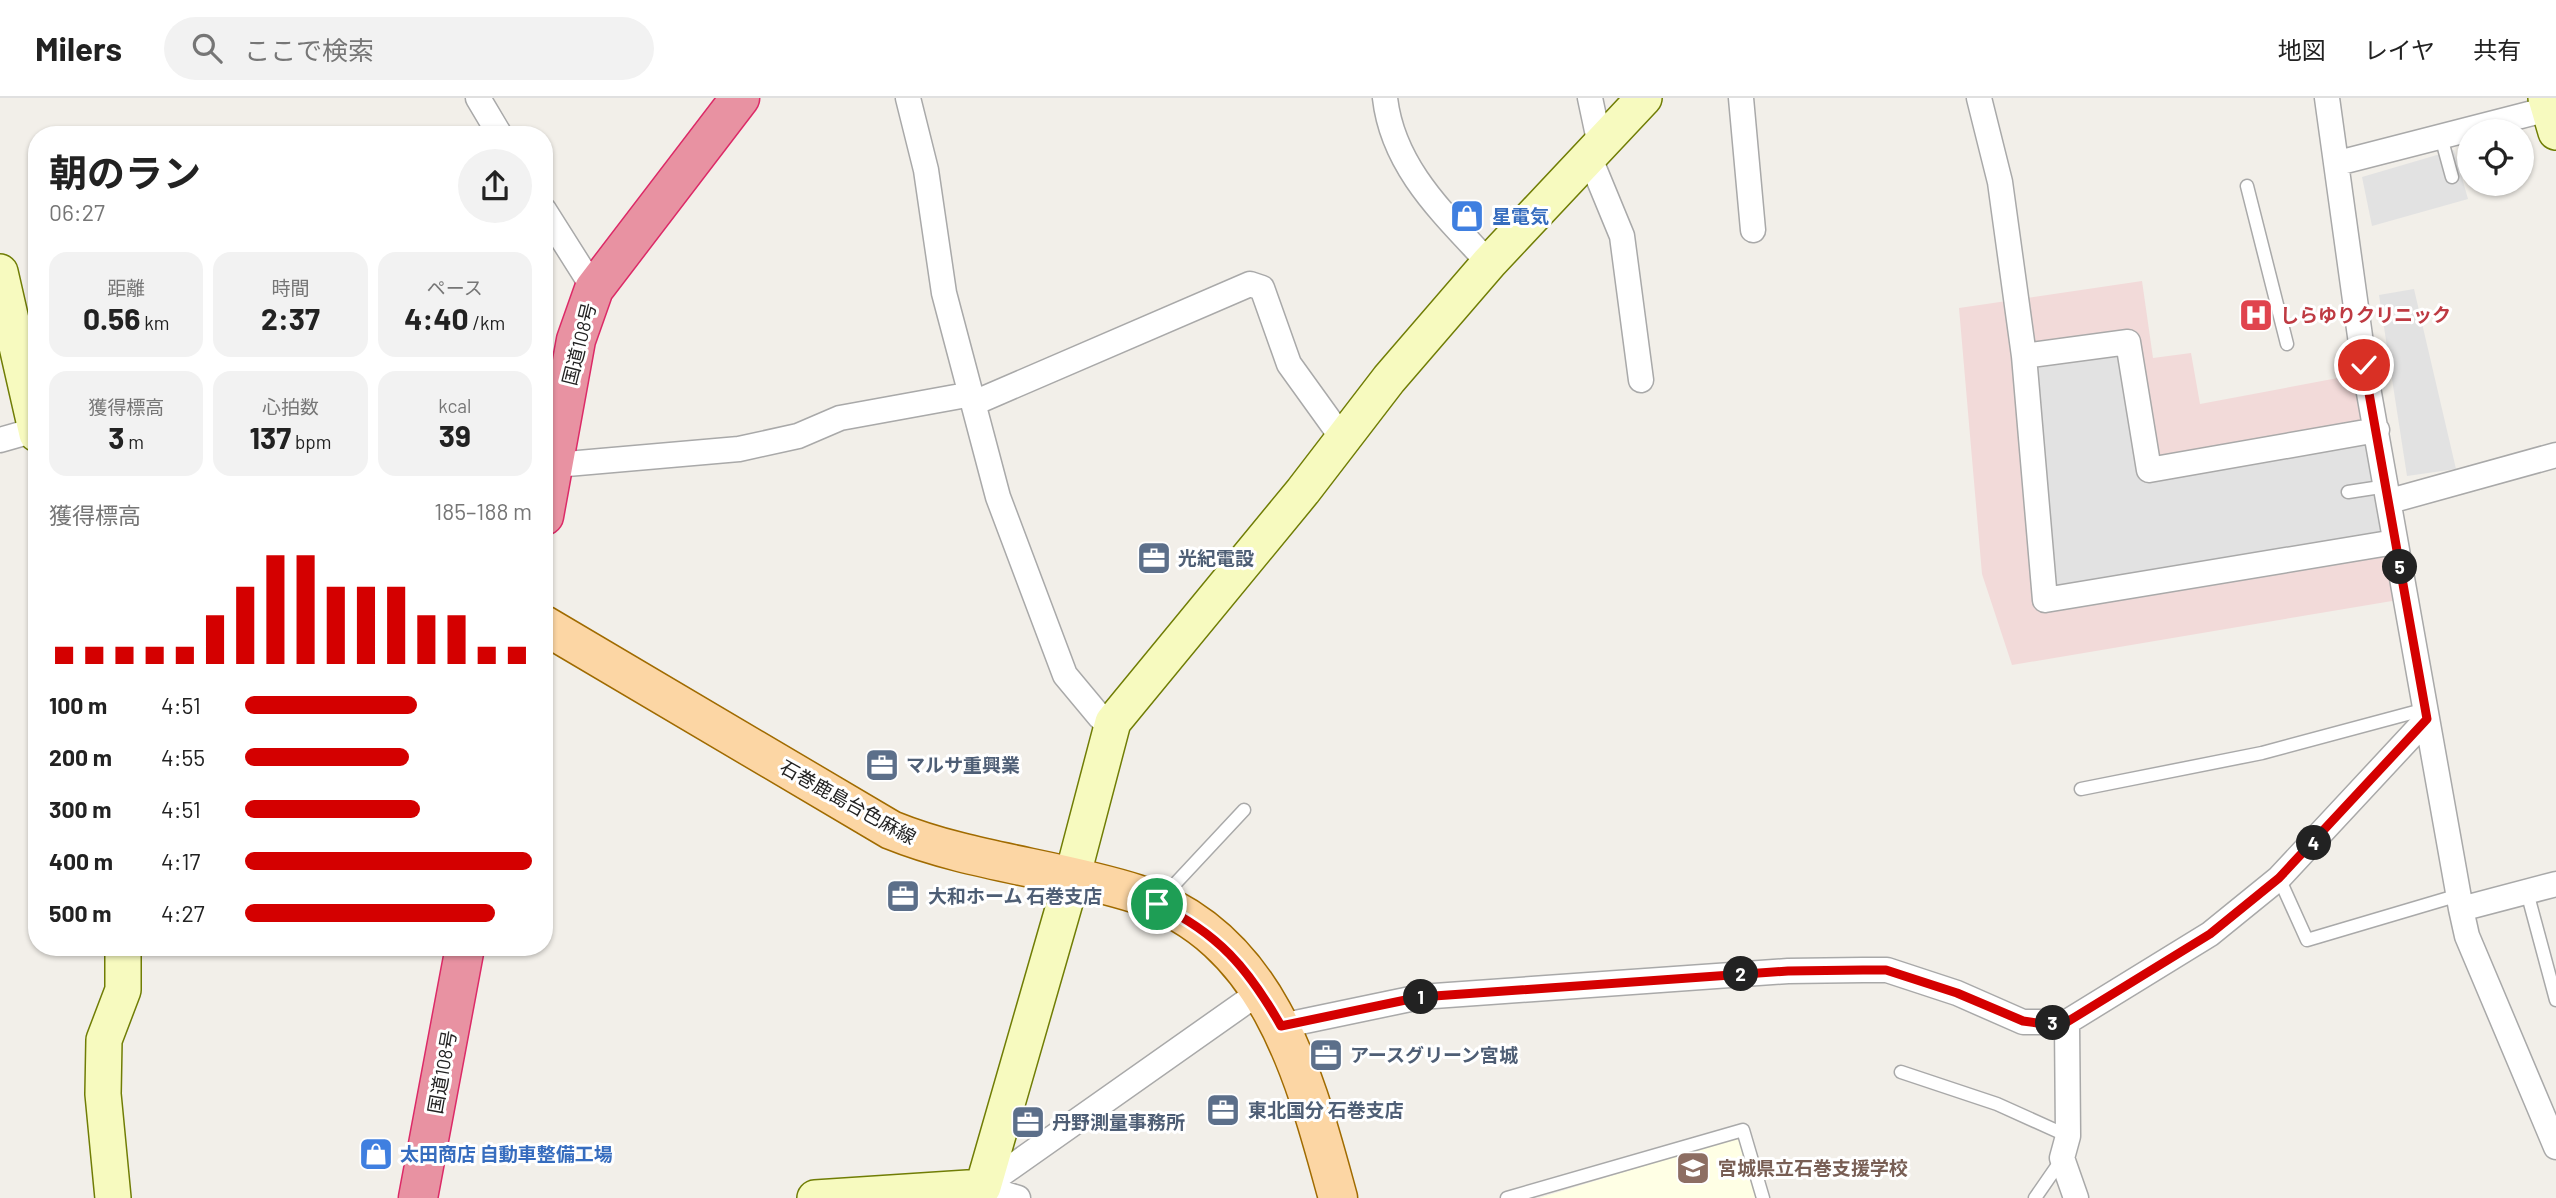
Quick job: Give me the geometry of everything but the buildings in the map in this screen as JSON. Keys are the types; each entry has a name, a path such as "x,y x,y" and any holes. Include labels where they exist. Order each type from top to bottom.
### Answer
{"highway":[{"name":"国道108号","path":"553,446 576,340 594,289 731,108"},
{"name":"国道108号","path":"418,1198 463,956"}],"main road":[{"name":"石巻鹿島台色麻線","path":"553,630 891,830 923,844 976,858 1138,895 1184,917 1226,948 1261,990 1281,1026 1304,1084 1338,1198"}],"street":[{"path":"478,98 495,126"},
{"path":"908,98 926,170 944,293 998,497 1065,675 1100,717 1113,722"},
{"path":"1385,98 1397,145 1407,166 1425,194 1489,263"},
{"path":"1590,98 1594,151 1622,236 1641,380"},
{"path":"983,1187 1072,878 1113,722 1389,379 1489,263 1644,98"},
{"path":"1741,98 1753,230"},
{"path":"1979,98 2000,181 2024,356 2045,600 2395,542"},
{"path":"2328,98 2364,365 2467,936 2556,1147"},
{"path":"2337,163 2552,112"},
{"path":"553,224 594,289"},
{"path":"0,272 28,391"},
{"path":"553,465 739,449 798,436 840,418 973,399 1250,284 1262,288 1289,364 1343,439"},
{"path":"2024,356 2128,342 2149,470 2377,430"},
{"path":"0,440 28,434"},
{"path":"2388,494 2556,455"},
{"path":"1281,1026 1420,997 1788,971 1863,970 1886,970 1957,993 2023,1021 2044,1024 2067,1022 2210,934 2279,878 2426,714"},
{"path":"2460,902 2527,892 2556,884"},
{"path":"113,1198 103,1094 104,1040 123,990 123,956"},
{"path":"983,1187 1261,990"},
{"path":"2067,1022 2065,1147 2076,1198"},
{"path":"815,1198 983,1187 1018,1198"}],"lane":[{"path":"2441,137 2452,177"},
{"path":"2248,186 2287,344"},
{"path":"2348,492 2388,494"},
{"path":"2081,789 2262,753 2426,714"},
{"path":"1157,904 1244,810"},
{"path":"2279,878 2307,940 2460,902"},
{"path":"2527,892 2556,1000"},
{"path":"1901,1072 1997,1104 2065,1147 2035,1198"},
{"path":"1507,1198 1743,1129 1763,1198"}],"shaded area":[{"path":"2454,150 2457,160 2457,196 2467,196 2468,199 2372,226 2362,177"},
{"path":"2142,281 2153,358 2191,353 2200,404 2359,374 2398,600 2012,665 1982,574 1959,308"},
{"path":"2414,289 2456,469 2407,476 2379,295"},
{"path":"2121,348 2145,477 2368,440 2384,536 2050,593 2030,361"},
{"name":"宮城県立石巻支援学校","path":"1739,1137 1757,1198 1539,1198"}],"place":[{"name":"星電気","path":"1467,216"},
{"name":"しらゆりクリニック","path":"2256,315"},
{"name":"光紀電設","path":"1154,558"},
{"name":"マルサ重興業","path":"882,765"},
{"name":"大和ホーム 石巻支店","path":"903,896"},
{"name":"アースグリーン宮城","path":"1326,1055"},
{"name":"東北国分 石巻支店","path":"1223,1110"},
{"name":"丹野測量事務所","path":"1028,1122"},
{"name":"太田商店 自動車整備工場","path":"376,1154"},
{"name":"宮城県立石巻支援学校","path":"1693,1168"}],"route":[{"path":"1157,904 1184,917 1226,948 1261,990 1281,1026 1420,997 1788,971 1863,970 1886,970 1957,993 2023,1021 2044,1024 2067,1022 2102,1003 2210,934 2279,878 2427,719 2364,365"}]}
